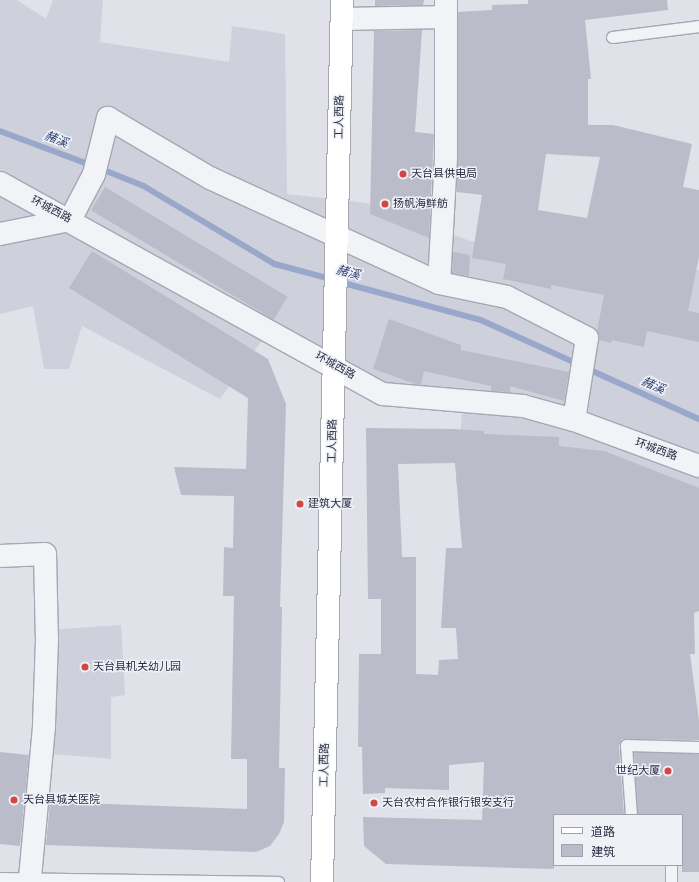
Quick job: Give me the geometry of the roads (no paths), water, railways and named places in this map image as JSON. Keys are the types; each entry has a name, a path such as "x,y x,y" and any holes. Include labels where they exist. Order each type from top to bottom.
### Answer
{"main road":[{"name":"工人西路","path":"322,882 342,10"}],"street":[{"path":"342,10 446,9 446,158 439,283"},
{"path":"0,234 70,220 94,174 108,118 210,178 439,283 507,297 587,338 574,420"},
{"name":"环城西路","path":"0,183 70,220 383,394 523,406 574,420 699,466"},
{"path":"0,556 45,554 47,639 44,727 30,879"}],"lane":[{"path":"612,37 699,26"},
{"path":"631,814 626,745 699,747"},
{"path":"671,866 671,882"},
{"path":"0,878 278,882"}],"waterway":[{"name":"赭溪","path":"0,131 91,165"},
{"name":"赭溪","path":"99,168 144,186 275,264 331,279"},
{"name":"赭溪","path":"340,282 481,320 578,364"},
{"name":"赭溪","path":"586,368 699,419"}],"place":[{"name":"天台县供电局","path":"403,174"},
{"name":"扬帆海鲜舫","path":"385,204"},
{"name":"建筑大厦","path":"300,504"},
{"name":"天台县机关幼儿园","path":"85,667"},
{"name":"世纪大厦","path":"668,771"},
{"name":"天台县城关医院","path":"14,800"},
{"name":"天台农村合作银行银安支行","path":"374,803"}]}
